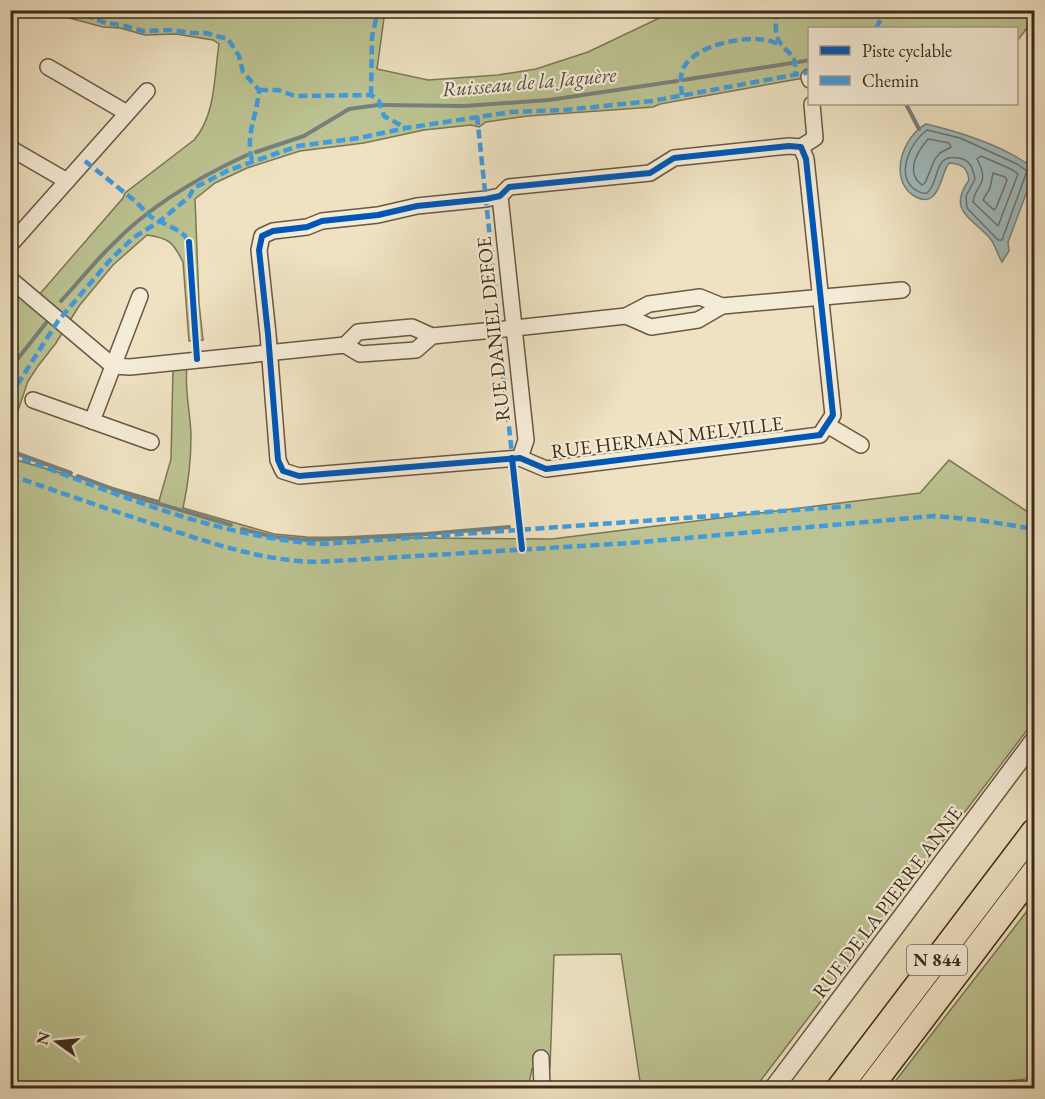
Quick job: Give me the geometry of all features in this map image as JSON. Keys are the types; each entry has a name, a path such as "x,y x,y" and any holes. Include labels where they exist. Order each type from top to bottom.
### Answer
{"highway":[{"name":"N 844","path":"839,1089 1035,831"},
{"name":"N 844","path":"870,1089 1035,872"}],"street":[{"path":"48,67 127,113"},
{"path":"10,245 147,91"},
{"path":"269,352 259,250 262,236 273,231 307,227 322,221 378,215 417,206 500,196 509,187 650,173 674,158 789,146 801,147 815,138 812,105"},
{"path":"801,147 806,159 833,416 826,425 861,445"},
{"path":"10,148 67,181"},
{"name":"RUE DANIEL DEFOE","path":"500,196 526,440 520,458"},
{"path":"10,279 112,366 130,367 345,345 360,354 416,350 432,336"},
{"path":"626,316 651,327 698,320 722,306 902,290"},
{"path":"92,421 140,296"},
{"path":"345,345 358,332 412,327 432,336 515,328 626,316 649,304 700,297 722,306"},
{"name":"RUE HERMAN MELVILLE","path":"269,352 278,460 283,471 300,476 520,458 546,470 820,435 826,425"},
{"path":"33,400 151,442"},
{"name":"RUE DE LA PIERRE ANNE","path":"774,1089 1035,741"},
{"path":"541,1058 542,1089"}],"green space":[{"path":"1027,10 1034,16 1034,19 1018,40 1018,27 808,27 808,77 653,107 528,116 486,122 479,127 471,125 424,130 364,143 300,151 247,168 215,183 195,199 199,303 203,340 189,341 183,262 170,242 147,235 113,265 79,306 28,381 11,431 11,286 32,303 125,193 194,140 201,130 210,107 219,44 213,40 176,34 145,35 120,28 103,27 43,11 385,11 377,69 428,80 498,75 536,69 588,52 674,11"},
{"path":"187,367 186,385 191,446 183,508 274,534 307,537 552,539 920,493 949,460 1034,516 1034,721 755,1088 641,1088 621,954 554,955 550,1068 532,1069 528,1088 11,1088 11,453 16,460 159,501 171,459 173,369"},
{"path":"1034,902 1034,1078 945,1088 890,1088"}],"water":[{"path":"926,124 981,141 1021,159 1032,167 1032,178 1008,242 1009,251 1002,262 989,237 968,218 961,206 960,199 969,180 963,167 949,163 936,193 927,199 916,197 907,190 902,181 901,159 905,149 917,130"}],"waterway":[{"name":"Ruisseau de la Jaguère","path":"799,62 808,60"},
{"name":"Ruisseau de la Jaguère","path":"683,80 792,63"},
{"name":"Ruisseau de la Jaguère","path":"383,105 464,106 549,100 677,81"},
{"name":"Ruisseau de la Jaguère","path":"256,152 304,136 349,109 378,105"},
{"name":"Ruisseau de la Jaguère","path":"907,105 919,129"},
{"name":"Ruisseau de la Jaguère","path":"61,301 107,250 144,216 194,182 247,155"},
{"name":"Ruisseau de la Jaguère","path":"10,373 16,361 46,323"},
{"path":"10,451 71,473"},
{"path":"78,476 129,495 231,525"},
{"path":"242,529 274,537 308,540 509,527"}],"marked path":[{"path":"72,10 106,23 143,31 173,30 206,33 228,39 239,56 243,72 259,90 250,142 252,161"},
{"path":"371,95 372,37 378,10"},
{"path":"776,10 777,37 794,59 795,73"},
{"path":"877,27 886,10"},
{"path":"682,95 682,71 694,56 704,50 726,42 748,39 780,44"},
{"path":"10,396 58,321 110,260 133,238 160,221 189,197 194,188 229,170 298,146 511,112 565,110 652,101 808,72"},
{"path":"259,90 278,90 295,96 371,95 379,101 384,116 406,128"},
{"path":"477,116 498,313 494,313"},
{"path":"85,161 135,201 151,217 179,231 185,236 189,245"},
{"path":"500,346 513,463"},
{"path":"10,454 164,511 203,523 243,533 323,544 851,506"},
{"path":"10,475 207,542 262,556 299,561 318,562 630,543 934,516 979,520 1034,529"}],"cycle path":[{"path":"789,146 801,147 806,159 833,415 820,435 546,469 520,458 299,476 283,471 278,460 259,250 262,236 273,231 307,227 322,221 378,215 417,206 486,199 500,196 509,187 650,173 674,158 789,146"},
{"path":"189,242 197,359"},
{"path":"512,458 522,549"}]}
